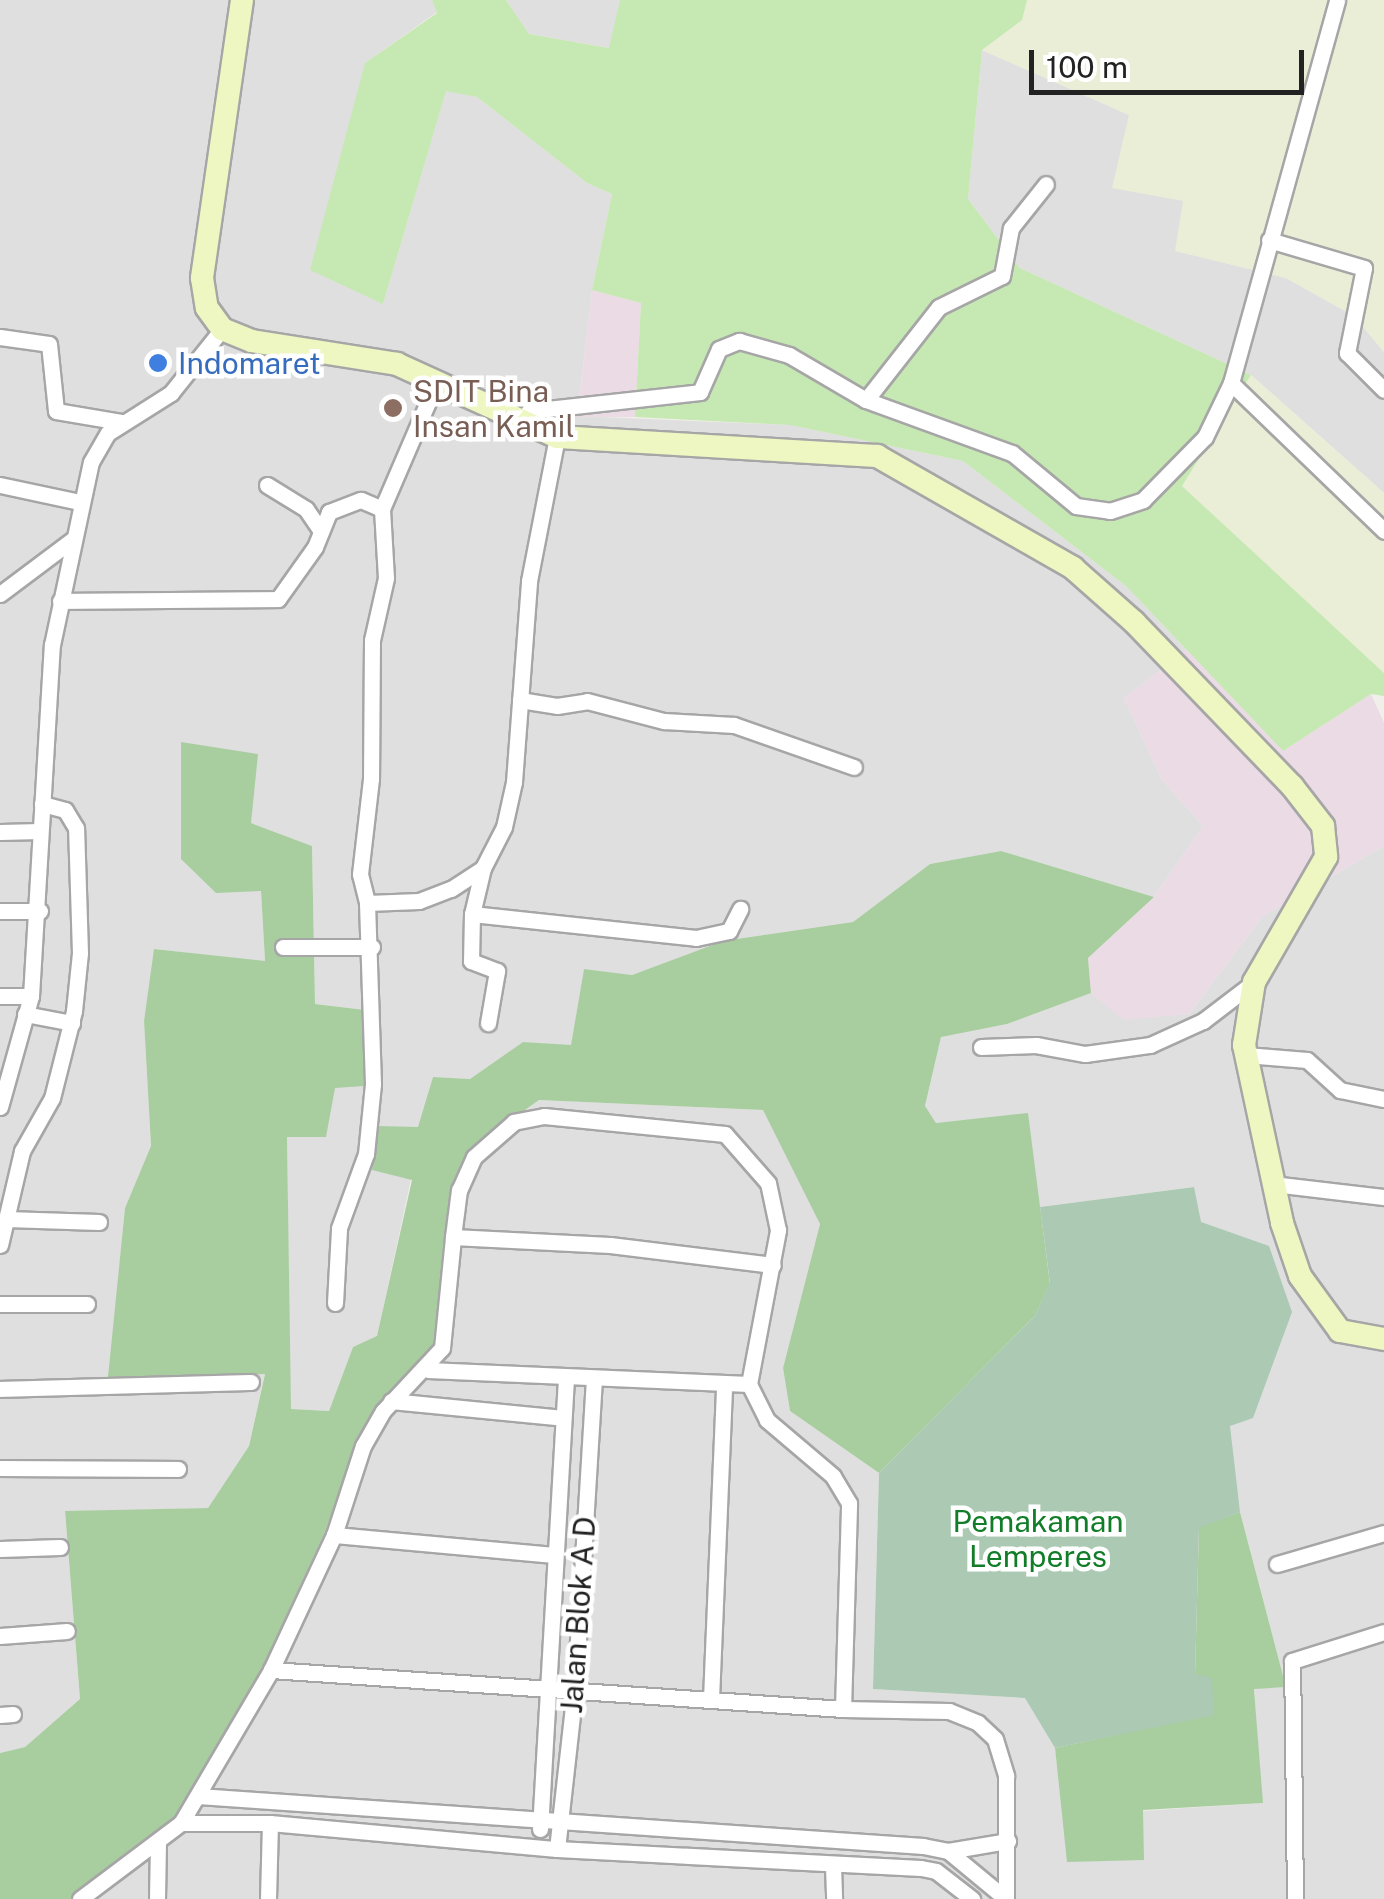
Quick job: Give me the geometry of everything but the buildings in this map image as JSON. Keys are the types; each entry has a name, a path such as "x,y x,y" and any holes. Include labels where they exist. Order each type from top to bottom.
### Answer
{"street":[{"path":"242,0 202,278 207,308 222,329 252,342 374,357 438,382 518,424 557,437 856,451 894,465 1073,568 1134,622 1292,786 1323,826 1326,857 1314,887 1254,982 1244,1020 1246,1055 1291,1257 1328,1321 1353,1336 1384,1340"},
{"path":"518,424 528,411 700,392 719,349 739,341 789,354 866,400 989,442 1025,461 1076,506 1110,512 1143,500 1205,436 1231,383 1337,0"},
{"path":"866,400 939,307 1002,276 1011,228 1046,184"},
{"path":"1269,240 1364,268 1346,348 1384,390"},
{"path":"0,1107 4,1077 31,996 40,912 40,831 60,602 80,502 96,448 121,422 172,393 222,329"},
{"path":"0,337 48,342 56,410 121,422"},
{"path":"335,1302 338,1228 368,1139 372,947 360,874 371,779 372,640 386,578 382,509 438,382"},
{"path":"1231,383 1384,531"},
{"path":"488,1022 496,971 470,961 472,914 483,868 510,805 530,569 557,437"},
{"path":"0,485 80,502"},
{"path":"268,485 306,508 321,531"},
{"path":"60,602 278,599 330,512 361,500 382,509"},
{"path":"0,594 72,540"},
{"path":"520,700 556,706 587,701 664,721 734,725 854,767"},
{"path":"0,1245 22,1151 52,1098 72,1023 80,953 76,828 65,810 42,804"},
{"path":"0,832 40,831"},
{"path":"367,903 437,896 483,868"},
{"path":"472,914 696,938 729,932 740,910"},
{"path":"0,911 40,912"},
{"path":"283,947 372,947"},
{"path":"981,1047 1036,1045 1085,1054 1150,1046 1203,1021 1254,982"},
{"path":"0,996 31,996"},
{"path":"25,1014 72,1023"},
{"path":"1246,1055 1307,1060 1340,1090 1384,1099"},
{"path":"80,1899 181,1823 272,1670 334,1535 363,1446 392,1401 428,1370 445,1337 453,1238 465,1173 514,1122 544,1116 700,1127 736,1142 768,1183 778,1213 773,1266 750,1384 767,1420 833,1476 848,1503 844,1709"},
{"path":"1273,1184 1384,1197"},
{"path":"6,1219 99,1222"},
{"path":"453,1238 610,1245 773,1266"},
{"path":"0,1304 87,1304"},
{"path":"428,1370 750,1384"},
{"path":"538,1848 551,1686 552,1554 566,1379"},
{"name":"Jalan Blok A D","path":"556,1849 575,1689 594,1380"},
{"path":"0,1389 251,1382"},
{"path":"711,1699 724,1383"},
{"path":"392,1401 563,1418"},
{"path":"0,1468 178,1469"},
{"path":"1278,1564 1384,1533"},
{"path":"334,1535 552,1554"},
{"path":"0,1550 60,1547"},
{"path":"0,1636 67,1631"},
{"path":"1295,1899 1292,1661 1384,1632"},
{"path":"272,1670 551,1686 844,1709 950,1710 978,1722 1004,1761 1006,1899"},
{"path":"198,1796 948,1851 1008,1842"},
{"path":"181,1823 270,1823 538,1848 928,1869 972,1899"},
{"path":"268,1899 270,1823"},
{"path":"157,1899 158,1842"},
{"path":"948,1851 1006,1899"},
{"path":"833,1866 834,1899"}],"shaded area":[{"path":"0,0 432,0 437,12 365,63 383,304 446,90 477,97 587,183 612,194 592,290 577,416 790,425 963,461 1126,586 1187,650 1124,698 1162,780 1203,826 1154,897 1001,851 930,864 853,922 723,941 632,975 584,969 571,1046 523,1042 470,1079 433,1077 377,1337 353,1347 329,1411 290,1409 287,1136 335,1088 364,1010 315,1004 312,846 251,823 181,742 261,890 265,962 155,949 144,1021 151,1147 125,1208 109,1377 265,1373 249,1446 208,1508 65,1512 80,1699 25,1747 0,1753"},
{"path":"506,0 620,0 610,48 529,34"},
{"path":"982,50 1129,115 1184,201 1176,251 1286,278 1354,316 1384,352 1384,493 1251,375 1020,268 968,199"},
{"path":"592,290 641,303 635,417 577,417"},
{"path":"1187,650 1283,751 1371,694 1384,723 1384,846 1262,917 1189,1014 1124,1020 1091,993 1088,958 1154,897 1203,826 1162,780 1124,698"},
{"path":"1384,846 1384,1899 76,1899 187,1806 264,1664 324,1534 360,1437 384,1396 414,1371 448,1236 489,1136 539,1100 763,1110 804,1182 820,1224 783,1368 790,1411 879,1473 873,1689 1026,1698 1055,1748 1068,1862 1142,1811 1262,1803 1254,1688 1286,1687 1240,1512 1193,1187 1040,1207 1027,1114 936,1123 925,1107 941,1036 1007,1024 1091,993 1124,1019 1189,1014 1262,917"}],"green space":[{"path":"432,0 506,0 529,34 609,48 620,0 1027,0 1022,20 982,50 968,199 1020,268 1251,375 1182,486 1384,673 1384,696 1371,694 1283,751 1126,586 963,461 790,425 635,417 641,303 592,290 612,194 587,183 477,97 446,91 383,304 310,270 365,63 437,13"},
{"path":"1027,0 1384,0 1384,352 1354,316 1286,278 1175,251 1183,201 1112,188 1129,115 982,50 1021,21"},
{"path":"1251,375 1384,493 1384,673 1182,486"},
{"path":"181,742 258,754 251,823 312,846 315,1004 365,1010 364,1086 335,1088 326,1137 287,1137 291,1409 329,1411 353,1347 377,1336 412,1180 372,1170 379,1126 418,1127 433,1077 470,1079 523,1042 571,1045 584,969 632,975 723,941 853,922 930,864 1001,851 1154,897 1088,958 1091,993 1007,1024 941,1037 925,1106 936,1123 1028,1113 1050,1284 1035,1316 879,1473 790,1411 783,1368 820,1224 763,1110 539,1100 489,1136 460,1171 436,1348 384,1396 360,1437 324,1534 264,1664 187,1806 76,1899 0,1899 0,1753 25,1747 80,1699 65,1511 208,1508 249,1446 265,1374 108,1377 125,1208 151,1146 144,1021 154,949 265,961 261,891 216,893 181,859"},
{"name":"Pemakaman Lemperes","path":"1194,1187 1201,1222 1269,1246 1292,1312 1253,1418 1230,1426 1240,1512 1199,1528 1195,1674 1212,1678 1214,1715 1055,1748 1025,1698 873,1689 879,1473 1035,1316 1050,1283 1040,1207"},
{"path":"1240,1512 1286,1687 1254,1689 1263,1803 1143,1810 1144,1860 1067,1862 1055,1748 1213,1714 1195,1674 1199,1527"}],"place":[{"name":"Indomaret","path":"158,363"},
{"name":"SDIT Bina Insan Kamil","path":"393,408"}]}
